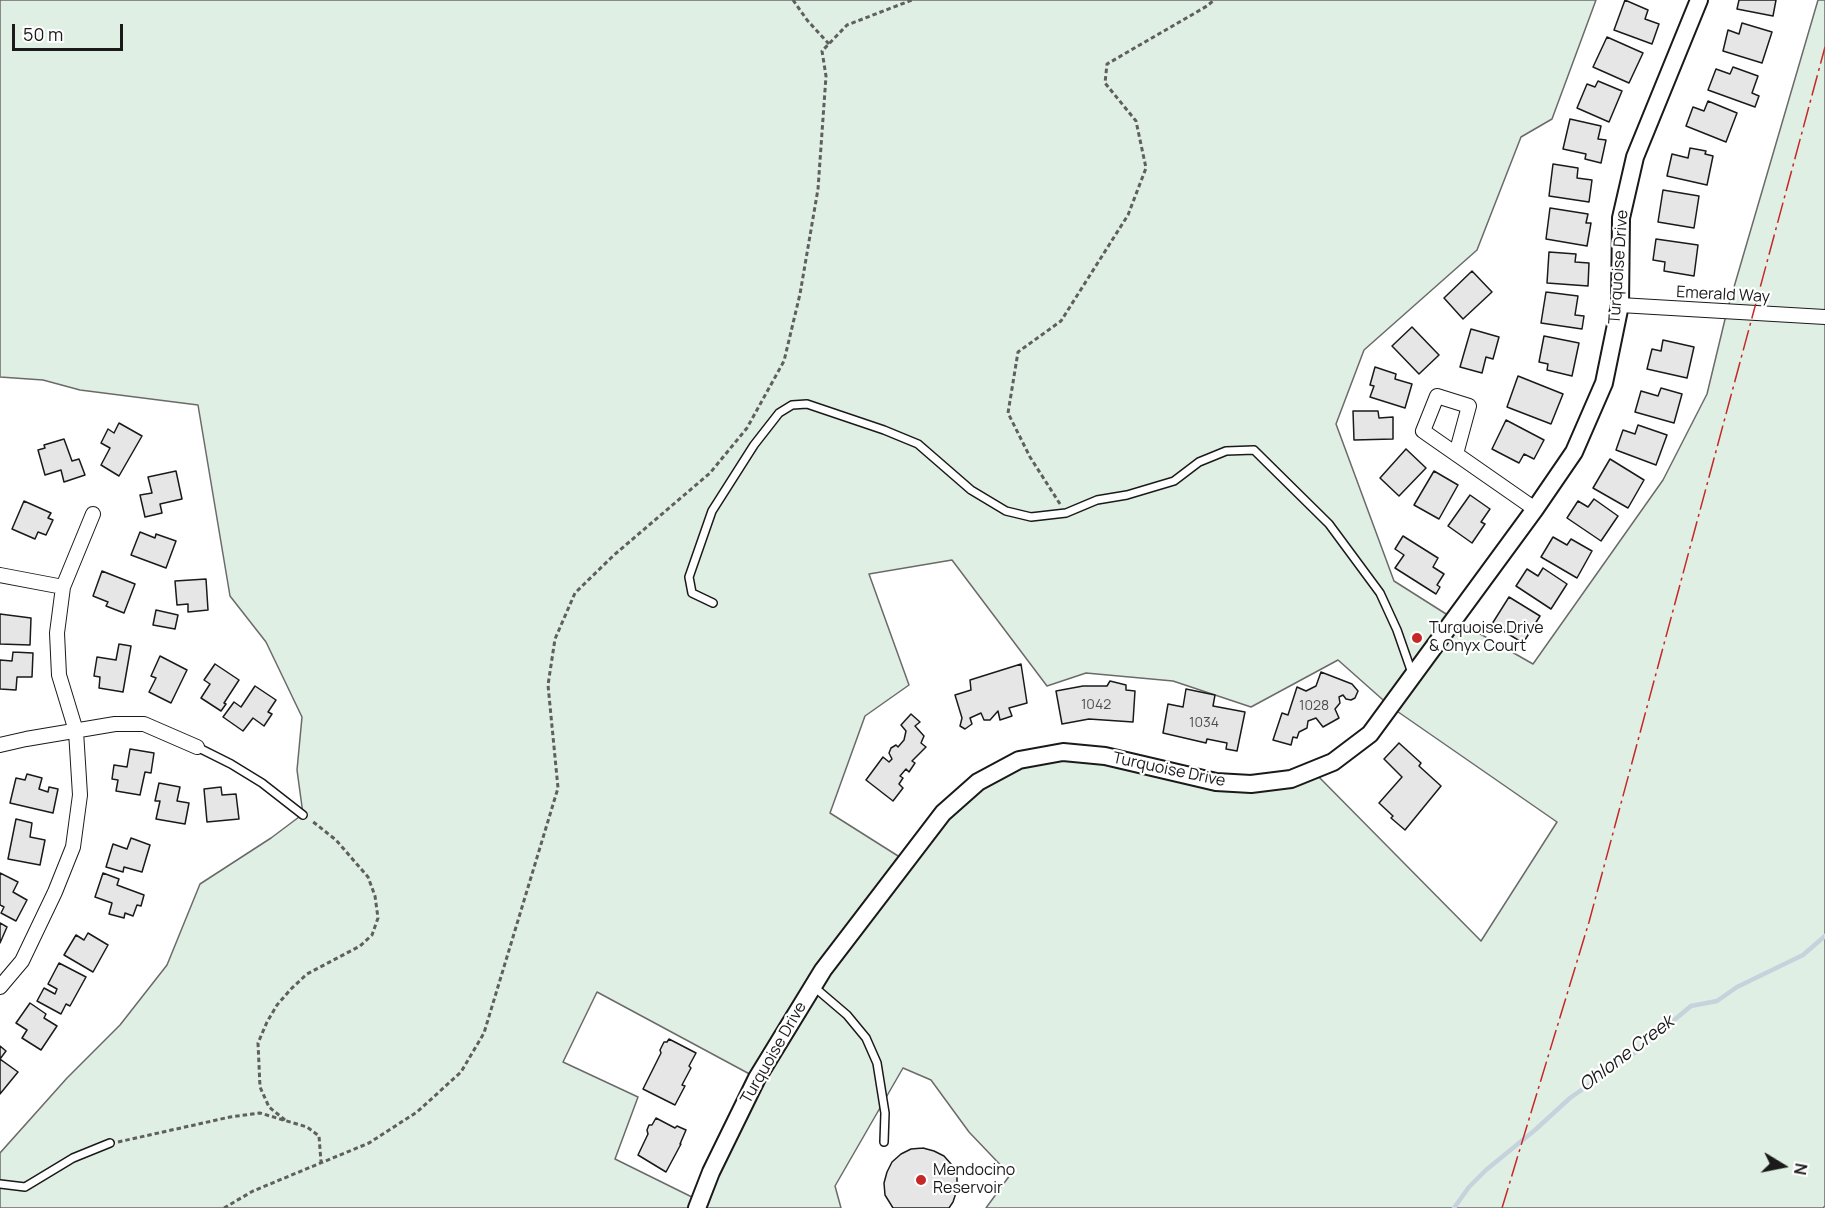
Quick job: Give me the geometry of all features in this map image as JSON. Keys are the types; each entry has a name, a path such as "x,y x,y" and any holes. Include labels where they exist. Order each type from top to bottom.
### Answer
{"street":[{"name":"Turquoise Drive","path":"697,1208 711,1172 757,1078 823,970 943,813 978,782 1019,760 1063,752 1105,756 1216,783 1251,784 1291,779 1333,762 1370,734 1535,509 1574,452 1604,382 1620,305 1621,218 1635,157 1699,0"},
{"name":"Emerald Way","path":"1620,305 1825,317"},
{"path":"1456,454 1535,509"},
{"path":"0,987 22,961 73,847 80,795 76,731 59,675 57,633 63,587 93,514"},
{"path":"0,574 63,587"},
{"path":"0,745 115,724 144,724 197,747"}],"lane":[{"path":"713,603 692,593 689,577 712,511 778,413 792,405 807,405 885,430 918,444 971,490 1006,511 1031,518 1066,513 1097,500 1127,495 1173,481 1199,462 1226,451 1254,450 1329,524 1380,592 1413,675"},
{"path":"197,747 262,783 303,814"},
{"path":"813,986 847,1015 866,1038 877,1063 885,1113 884,1142"},
{"path":"0,1184 25,1187 73,1158 110,1143"}],"path":[{"path":"793,0 807,20 829,44"},
{"path":"224,1208 253,1191 369,1143 417,1112 462,1072 484,1033 558,788 548,685 555,639 575,593 614,555 710,473 747,428 784,361 800,294 818,189 826,76 822,51 847,25 912,0"},
{"path":"1066,513 1030,457 1008,413 1018,352 1061,321 1128,215 1146,168 1136,121 1105,83 1107,64 1214,0"},
{"path":"285,1120 269,1107 260,1087 258,1043 267,1022 277,1005 307,974 360,946 372,935 378,918 375,896 368,877 336,840 303,814"},
{"path":"110,1143 230,1117 260,1113 307,1127 319,1136 321,1162"}],"green space":[{"path":"0,0 1596,0 1552,119 1521,137 1477,250 1364,350 1336,424 1394,581 1454,619 1533,664 1663,480 1707,394 1727,311 1818,0 1825,0 1825,1206 1823,1208 986,1208 1010,1175 969,1132 931,1080 903,1068 835,1186 841,1208 0,1208 0,1153 67,1078 120,1025 167,965 200,884 271,838 303,814 297,770 302,717 266,642 230,596 198,405 80,390 43,380 0,377","holes":["952,560 1047,686 1086,673 1173,681 1251,707 1338,660 1391,707 1557,822 1481,941 1312,770 1216,782 1063,752 978,782 906,861 830,813 865,716 909,685 869,574","597,992 757,1078 700,1201 615,1159 638,1097 563,1062"]}],"building":[{"path":"1625,0 1648,10 1645,19 1659,24 1652,44 1614,30"},
{"path":"1739,0 1776,0 1773,16 1737,9"},
{"path":"1742,23 1772,32 1762,63 1723,51 1728,30 1739,34"},
{"path":"1607,37 1643,53 1629,83 1593,67"},
{"path":"1733,67 1758,76 1752,93 1759,96 1755,107 1708,90 1716,69 1730,74"},
{"path":"1598,81 1622,91 1609,122 1577,108 1587,84 1595,87"},
{"path":"1708,101 1737,113 1726,142 1686,126 1693,107 1704,111"},
{"path":"1570,119 1601,126 1598,139 1606,140 1601,163 1585,159 1586,154 1563,149"},
{"path":"1690,148 1706,151 1705,154 1713,156 1707,185 1667,176 1672,154 1688,158"},
{"path":"1553,164 1578,168 1577,178 1592,180 1589,202 1549,196"},
{"path":"1663,190 1699,196 1694,228 1658,222"},
{"path":"1550,208 1588,214 1586,223 1591,223 1587,246 1546,239"},
{"path":"1656,239 1698,245 1694,276 1664,271 1665,262 1653,260"},
{"path":"1549,252 1576,254 1575,262 1589,263 1588,286 1547,283"},
{"path":"1472,271 1492,292 1463,319 1444,298"},
{"path":"1546,292 1578,296 1575,315 1584,316 1582,329 1541,323"},
{"path":"1412,327 1439,355 1419,374 1392,346"},
{"path":"1471,329 1499,337 1493,359 1486,357 1482,373 1460,367"},
{"path":"1544,336 1579,343 1572,376 1547,370 1548,364 1539,362"},
{"path":"1663,340 1694,347 1687,378 1647,369 1652,349 1661,351"},
{"path":"1375,367 1396,374 1395,379 1412,384 1405,408 1370,397 1374,386 1370,385"},
{"path":"1518,376 1563,394 1551,424 1507,407"},
{"path":"1661,388 1682,394 1674,423 1635,412 1641,391 1658,396"},
{"path":"1353,411 1378,411 1379,418 1393,417 1393,439 1354,440"},
{"path":"1506,420 1544,440 1534,459 1524,454 1519,463 1492,449"},
{"path":"119,423 142,436 119,476 101,465 110,448 101,443 108,429 114,433"},
{"path":"1638,425 1667,435 1656,465 1616,450 1623,430 1635,434"},
{"path":"64,439 72,461 79,459 85,475 64,482 61,470 45,475 38,450 45,448 44,445"},
{"path":"1406,449 1426,468 1399,496 1380,478"},
{"path":"1610,459 1644,480 1628,508 1593,488"},
{"path":"176,471 182,499 160,504 162,513 145,517 140,495 152,493 148,477"},
{"path":"1434,471 1458,485 1439,519 1414,505"},
{"path":"1470,495 1490,509 1481,522 1485,524 1472,543 1448,526"},
{"path":"1594,499 1618,516 1601,541 1567,518 1578,501 1588,507"},
{"path":"24,501 51,513 48,518 53,520 46,535 38,532 35,539 12,529"},
{"path":"140,532 155,538 156,534 176,541 166,568 131,555"},
{"path":"1403,536 1438,558 1433,567 1444,574 1437,585 1440,587 1436,594 1395,568 1404,555 1395,549"},
{"path":"1553,537 1567,545 1571,539 1592,551 1577,578 1541,557"},
{"path":"1543,568 1567,584 1551,609 1516,586 1527,569 1538,576"},
{"path":"102,571 135,584 124,613 106,606 108,602 93,596"},
{"path":"206,579 208,610 188,612 188,604 177,605 175,581"},
{"path":"1509,597 1540,616 1523,643 1492,624"},
{"path":"156,610 178,615 175,629 153,625"},
{"path":"0,614 31,618 30,645 0,644"},
{"path":"119,644 131,646 123,692 99,688 100,677 94,676 97,657 116,660"},
{"path":"13,652 33,653 32,677 17,677 16,690 0,689 0,660 12,661"},
{"path":"160,656 187,670 171,703 149,692 156,678 151,676"},
{"path":"215,664 239,680 221,711 201,698 210,684 204,680"},
{"path":"1021,664 1027,703 1009,708 1012,716 1000,720 998,711 990,720 984,720 981,713 970,718 972,724 965,729 960,726 962,718 955,695 971,690 970,680"},
{"path":"1321,672 1352,684 1358,691 1355,698 1346,699 1343,695 1339,697 1340,703 1335,709 1339,718 1323,727 1316,718 1308,721 1307,728 1299,732 1297,738 1293,737 1291,745 1273,740 1282,713 1288,715 1297,687 1306,691 1316,686"},
{"path":"1110,681 1126,685 1126,690 1135,691 1133,722 1089,719 1062,724 1056,691 1083,686 1107,686"},
{"path":"255,686 276,700 268,712 272,714 264,726 253,718 243,731 223,717 234,702 241,707"},
{"path":"1186,689 1215,695 1213,706 1245,712 1237,751 1226,749 1227,743 1207,739 1206,743 1163,733 1168,704 1183,707"},
{"path":"911,714 920,722 915,726 924,736 921,743 926,747 912,761 915,763 909,772 906,769 900,776 903,778 899,784 903,788 893,801 866,780 883,757 889,762 892,759 889,753 891,748 896,745 898,747 904,740 906,731 901,725"},
{"path":"1399,743 1441,786 1405,830 1379,803 1402,777 1384,759"},
{"path":"130,749 154,753 151,773 145,772 140,795 116,791 118,780 112,779 114,765 127,767"},
{"path":"27,774 42,778 39,789 48,792 49,787 58,789 53,813 10,803 16,778 25,780"},
{"path":"159,783 180,787 177,801 189,803 185,824 156,819 160,801 155,801"},
{"path":"221,787 222,795 236,794 239,819 207,822 204,789"},
{"path":"16,819 32,823 30,837 45,840 40,865 8,859"},
{"path":"131,838 150,845 142,872 124,867 123,872 106,867 113,844 127,849"},
{"path":"0,873 18,882 13,892 27,900 16,921 1,913 4,907 0,905"},
{"path":"103,873 119,879 117,885 144,895 141,906 137,905 133,916 125,913 124,918 109,914 112,903 95,897"},
{"path":"0,923 7,927 0,943"},
{"path":"88,933 108,945 93,972 64,955 76,935 84,940"},
{"path":"59,963 86,977 70,1006 66,1004 61,1014 37,1001 44,988 55,994 57,989 48,984"},
{"path":"30,1003 46,1014 44,1018 57,1026 41,1050 22,1038 27,1030 16,1023"},
{"path":"669,1039 696,1053 682,1085 685,1086 675,1105 643,1089 664,1042"},
{"path":"0,1046 6,1051 0,1059"},
{"path":"0,1059 18,1072 0,1094"},
{"path":"656,1118 675,1128 677,1126 686,1130 666,1172 638,1155 648,1134 649,1125 652,1125"},
{"name":"Mendocino Reservoir","path":"923,1148 944,1156 952,1165 957,1177 957,1190 953,1202 949,1208 893,1208 885,1195 884,1183 892,1162 911,1149"}],"waterway":[{"name":"Ohlone Creek","path":"1454,1208 1469,1187 1486,1170 1570,1098 1637,1051 1691,1006 1717,1001 1737,987 1803,955 1825,936"}],"power":[{"path":"1502,1208 1589,922 1825,47"}],"place":[{"name":"Turquoise Drive & Onyx Court","path":"1417,638"},
{"name":"Mendocino Reservoir","path":"921,1180"}]}
